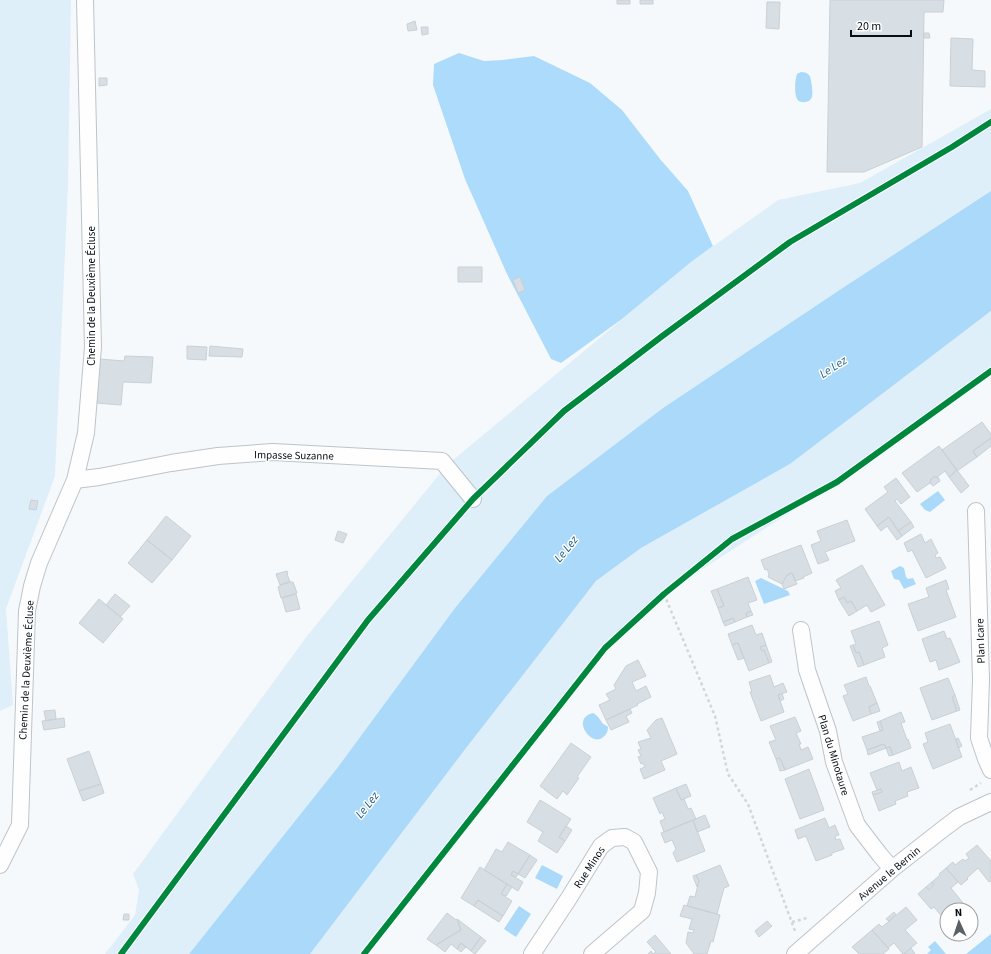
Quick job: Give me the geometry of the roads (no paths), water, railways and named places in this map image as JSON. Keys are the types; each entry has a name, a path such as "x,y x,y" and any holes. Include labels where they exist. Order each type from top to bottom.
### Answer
{"street":[{"name":"Chemin de la Deuxième Écluse","path":"0,865 20,825 27,611 32,586 39,563 75,480 86,433 93,347 85,0"},
{"name":"Impasse Suzanne","path":"75,480 218,456 273,452 442,461 473,499"},
{"name":"Plan Icare","path":"976,511 986,679 979,738 991,770"},
{"name":"Plan du Minotaure","path":"801,630 807,670 828,731 834,762 857,825 892,869"},
{"name":"Avenue le Bernin","path":"800,952 892,869 943,828 959,817 991,802"},
{"name":"Rue Minos","path":"532,954 601,846 612,838 625,837 634,842 649,872 647,893 642,910 592,954"}],"water":[{"path":"801,72 807,73 811,79 812,97 809,101 805,102 798,101 795,93 796,76"},
{"name":"Le Lez","path":"991,191 991,311 790,464 641,548 596,581 463,752 310,954 189,954 338,767 455,608 547,496 663,408"},
{"path":"938,491 945,500 930,512 925,510 920,504"},
{"path":"900,566 904,568 906,577 908,579 913,578 916,584 904,589 899,580 894,579 891,571"},
{"path":"761,578 788,591 790,595 764,604 755,581"},
{"path":"593,713 608,727 605,736 602,738 592,738 588,735 583,725 583,720"},
{"path":"542,865 563,876 557,889 535,878"},
{"path":"519,906 531,914 516,937 504,929"},
{"path":"991,934 991,954 966,954"},
{"path":"935,941 946,954 927,954 931,950 928,947"}]}
